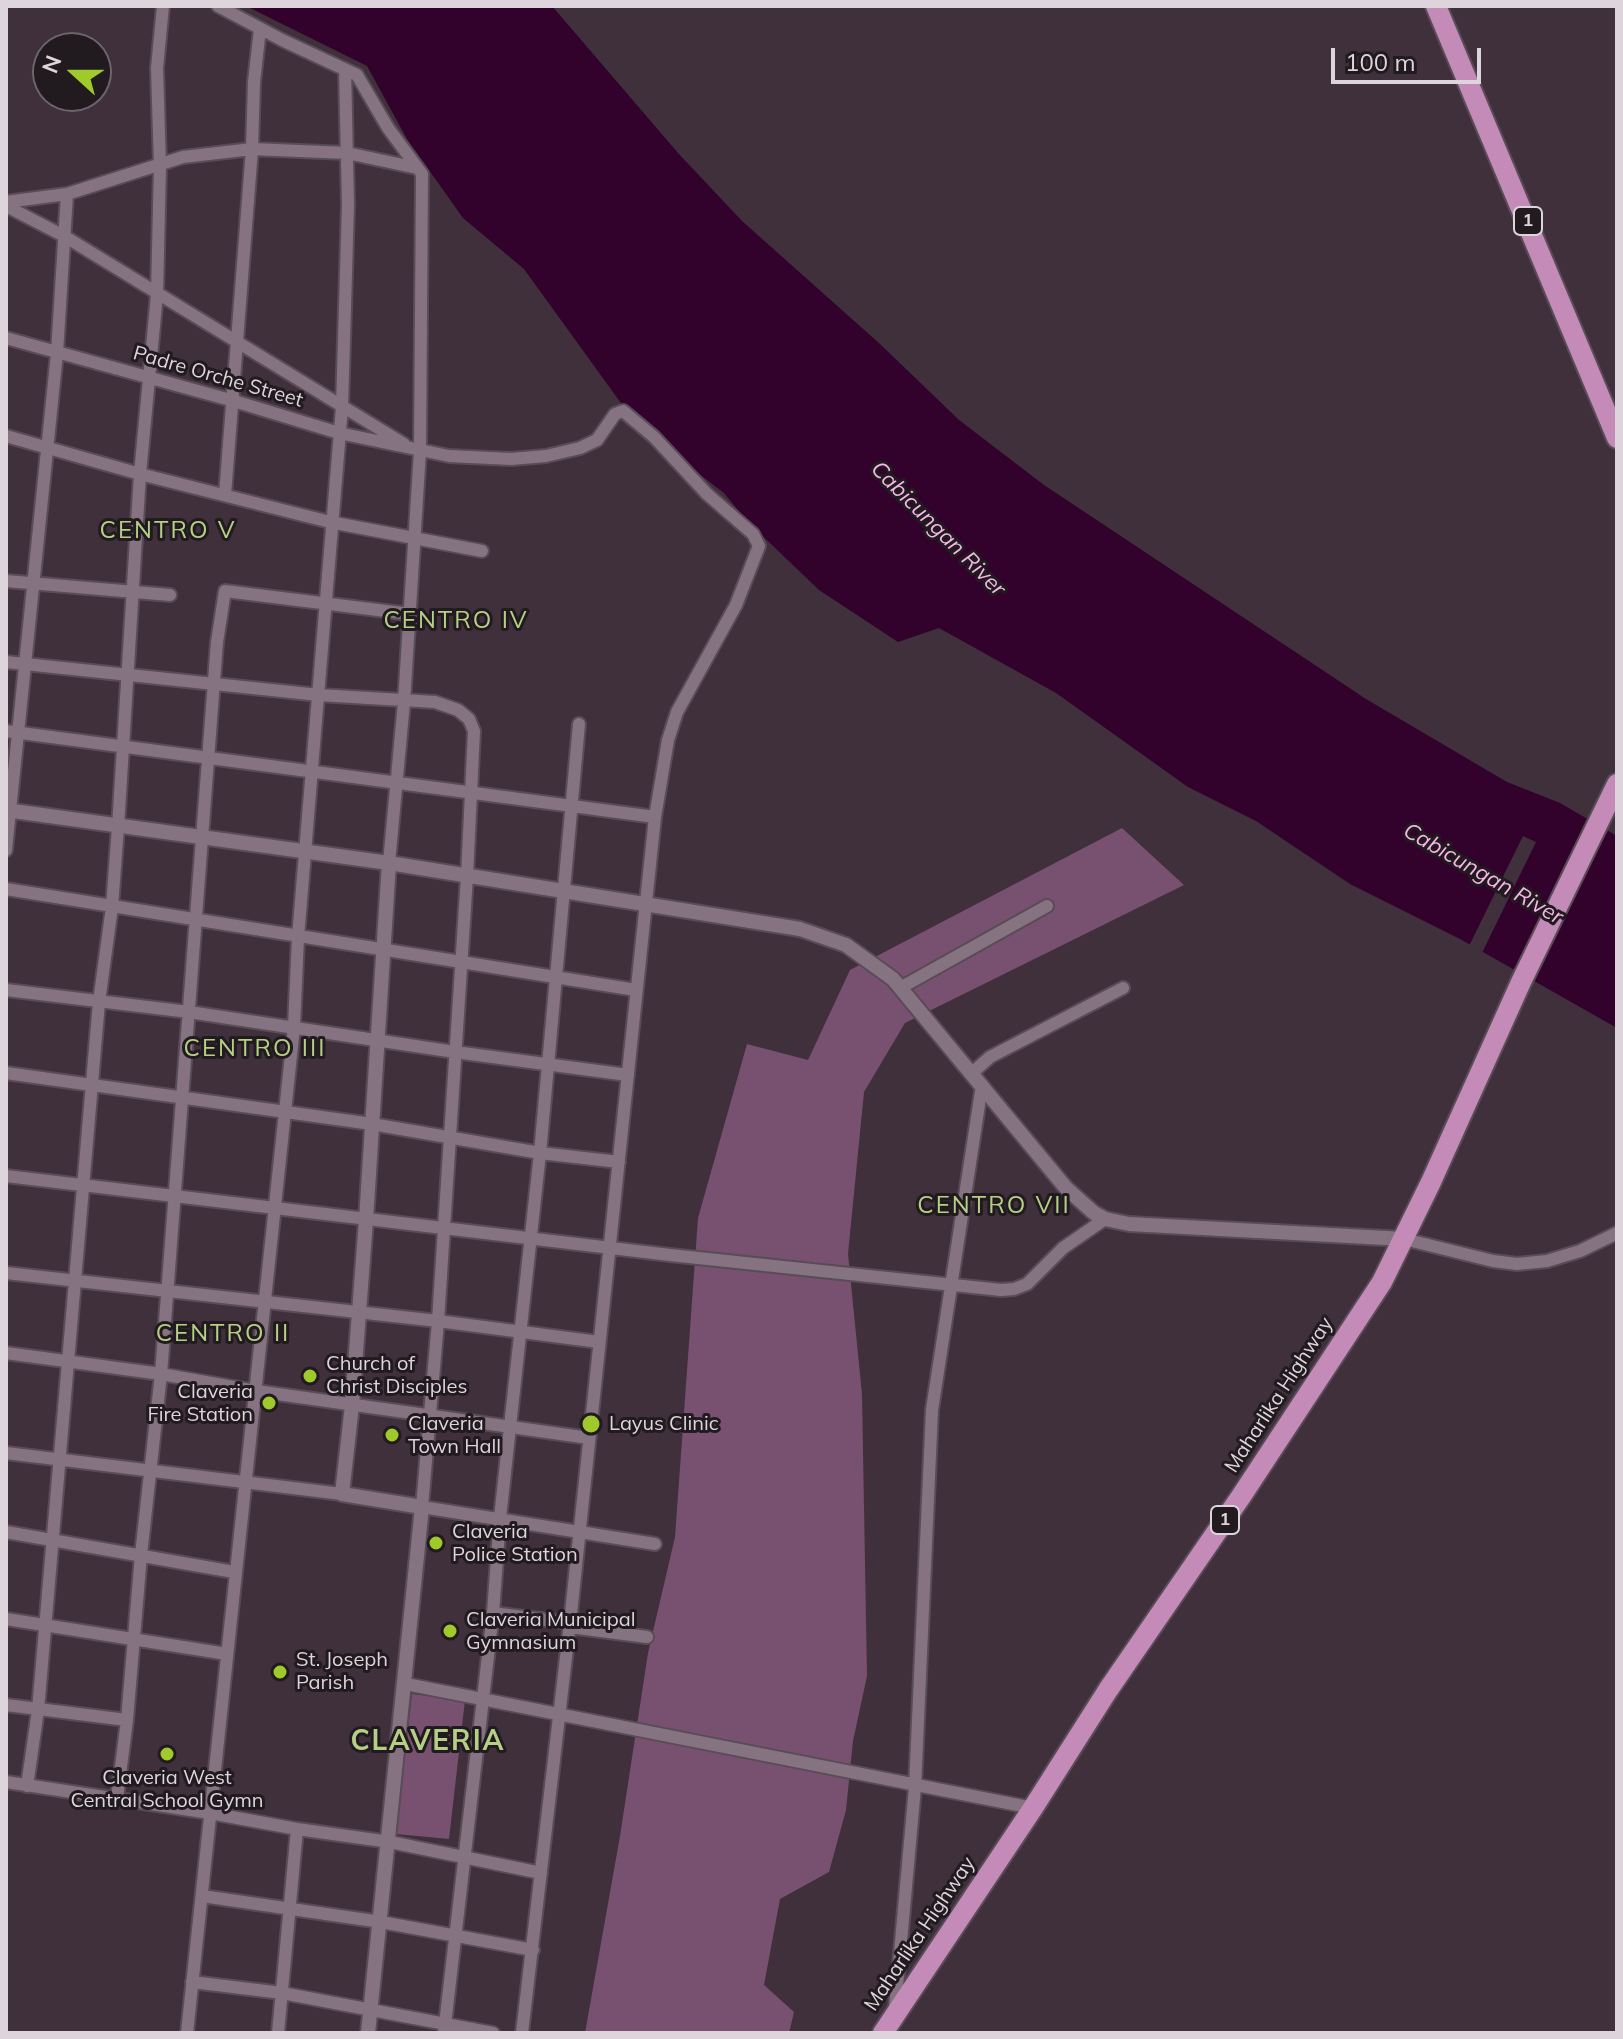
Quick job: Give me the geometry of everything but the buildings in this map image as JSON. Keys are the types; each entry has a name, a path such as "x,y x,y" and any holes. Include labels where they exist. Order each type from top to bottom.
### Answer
{"highway":[{"name":"1","path":"1436,6 1617,438"},
{"name":"Maharlika Highway","path":"883,2033 894,2024 1108,1690 1242,1495 1382,1282 1617,784"}],"street":[{"path":"27,1786 38,1710 99,1002 112,907 140,474 157,294 160,166 157,68 163,6"},
{"path":"218,6 357,75 388,128 422,174 417,450 410,614 382,948 352,1405 342,1494"},
{"path":"225,495 260,29"},
{"path":"187,2033 294,1027 298,937 330,522 342,407 348,205 345,69"},
{"path":"6,204 67,194 183,157 252,149 347,153 417,168"},
{"path":"6,850 12,732 25,664 34,584 57,353 67,194"},
{"path":"6,204 417,450"},
{"name":"Padre Orche Street","path":"6,338 339,433 472,458 546,456 580,448 597,440 615,414 623,411 654,437 707,494 758,540 757,556 736,605 677,712 668,740 655,817"},
{"path":"6,436 330,522 482,551"},
{"path":"6,581 170,595"},
{"path":"117,1798 161,1374 217,642 225,591 410,614"},
{"path":"6,662 319,695 444,704 469,719 474,731 451,1138 431,1415 390,1842 368,2033"},
{"path":"444,2028 493,1613 500,1518 540,1153 579,724"},
{"path":"12,732 655,817 570,1625 522,2033"},
{"path":"8,810 564,890 800,929 846,945 869,960 900,988 1066,1188 1105,1219 1129,1224 1404,1239 1517,1264 1547,1261 1580,1251 1617,1233"},
{"path":"6,889 636,990"},
{"path":"900,988 1047,906"},
{"path":"972,1073 990,1057 1123,988"},
{"path":"6,990 189,1012 628,1075"},
{"path":"6,1073 372,1124 540,1153 619,1162"},
{"path":"894,2024 915,1787 930,1429 982,1085"},
{"path":"6,1176 366,1220 1001,1290 1021,1287 1033,1279 1063,1248 1105,1219"},
{"path":"6,1273 599,1342"},
{"path":"6,1353 589,1438"},
{"path":"6,1453 342,1494 655,1544"},
{"path":"6,1532 234,1572"},
{"path":"493,1613 647,1637"},
{"path":"6,1619 227,1654"},
{"path":"406,1684 1033,1808"},
{"path":"6,1705 127,1720"},
{"path":"6,1782 390,1842 541,1873"},
{"path":"278,2033 297,1829"},
{"path":"202,1896 381,1922 533,1950"},
{"path":"192,1982 371,2008 444,2028 493,2033"}],"shaded area":[{"path":"1122,828 1184,885 905,1023 864,1092 848,1254 862,1394 867,1676 853,1741 846,1810 829,1872 780,1899 764,1985 794,2012 789,2033 585,2033 648,1653 675,1537 698,1218 747,1044 808,1060 850,970"},
{"path":"412,1694 465,1700 449,1839 396,1834"}],"water":[{"name":"Cabicungan River","path":"246,6 552,6 678,153 742,221 880,344 959,420 1044,485 1366,699 1507,782 1560,803 1617,836 1617,1028 1460,939 1350,884 1256,821 1188,787 1056,693 939,628 898,642 819,590 747,521 724,493 639,428 524,269 463,218 407,139 367,66"}],"pier":[{"path":"1523,836 1536,842 1481,955 1468,948"}],"place":[{"name":"Church of Christ Disciples","path":"310,1376"},
{"name":"Claveria Fire Station","path":"269,1403"},
{"name":"Layus Clinic","path":"591,1424"},
{"name":"Claveria Town Hall","path":"392,1435"},
{"name":"Claveria Police Station","path":"436,1543"},
{"name":"Claveria Municipal Gymnasium","path":"450,1631"},
{"name":"St. Joseph Parish","path":"280,1672"},
{"name":"Claveria West Central School Gymn","path":"167,1754"}],"district":[{"name":"CENTRO V","path":"168,531"},
{"name":"CENTRO IV","path":"456,621"},
{"name":"CENTRO III","path":"255,1049"},
{"name":"CENTRO VII","path":"994,1206"},
{"name":"CENTRO II","path":"223,1334"},
{"name":"CLAVERIA","path":"428,1742"}]}
